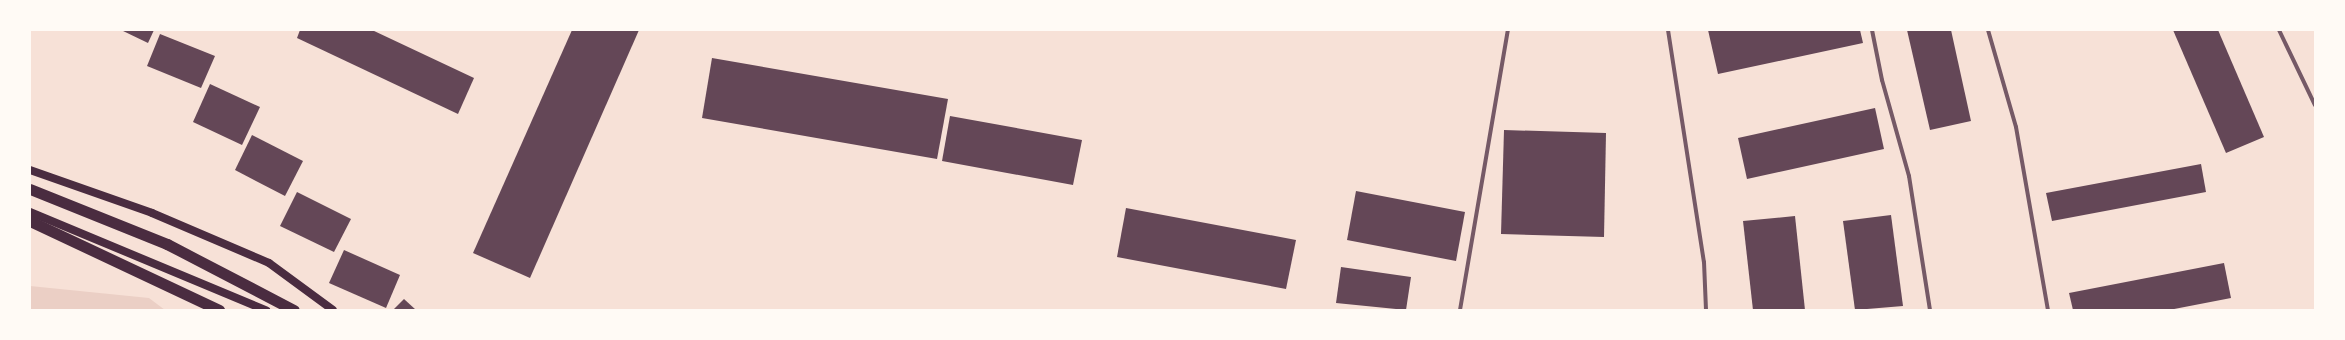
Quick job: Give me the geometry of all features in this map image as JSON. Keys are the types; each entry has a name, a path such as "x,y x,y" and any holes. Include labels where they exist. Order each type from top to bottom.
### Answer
{"highway":[{"path":"30,189 167,244 294,310"},
{"path":"30,221 220,310"}],"main road":[{"path":"30,170 152,213 269,263 333,310"},
{"path":"30,212 266,310"}],"street":[{"path":"1460,310 1508,30"},
{"path":"1668,30 1704,262 1706,310"},
{"path":"1872,30 1882,80 1909,176 1930,310"},
{"path":"1988,30 2016,127 2048,310"},
{"path":"2279,30 2315,105"}],"shaded area":[{"path":"30,286 149,298 165,310 30,310"}],"building":[{"path":"121,30 154,30 148,43"},
{"path":"300,30 372,30 474,78 458,114 297,38"},
{"path":"572,30 639,30 530,278 473,253"},
{"path":"1708,30 1860,30 1863,43 1718,74"},
{"path":"1907,30 1951,30 1971,121 1930,130"},
{"path":"2173,30 2218,30 2264,137 2226,153"},
{"path":"160,34 215,56 201,88 147,66"},
{"path":"712,58 948,99 937,159 702,118"},
{"path":"210,84 260,107 242,145 193,122"},
{"path":"1875,108 1884,149 1747,179 1738,138"},
{"path":"950,116 1082,140 1073,185 942,161"},
{"path":"1504,130 1606,133 1604,237 1501,234"},
{"path":"252,135 303,161 285,196 235,170"},
{"path":"2201,164 2206,192 2052,221 2046,193"},
{"path":"1356,191 1465,212 1456,261 1347,240"},
{"path":"297,192 351,219 334,252 280,226"},
{"path":"1126,208 1296,240 1286,289 1117,257"},
{"path":"1891,215 1903,306 1855,310 1843,221"},
{"path":"1795,216 1805,310 1753,310 1743,221"},
{"path":"344,250 400,275 386,308 329,283"},
{"path":"2224,263 2231,298 2169,310 2073,310 2069,293"},
{"path":"1341,267 1411,277 1406,310 1336,303"},
{"path":"404,299 416,310 393,310"}]}
